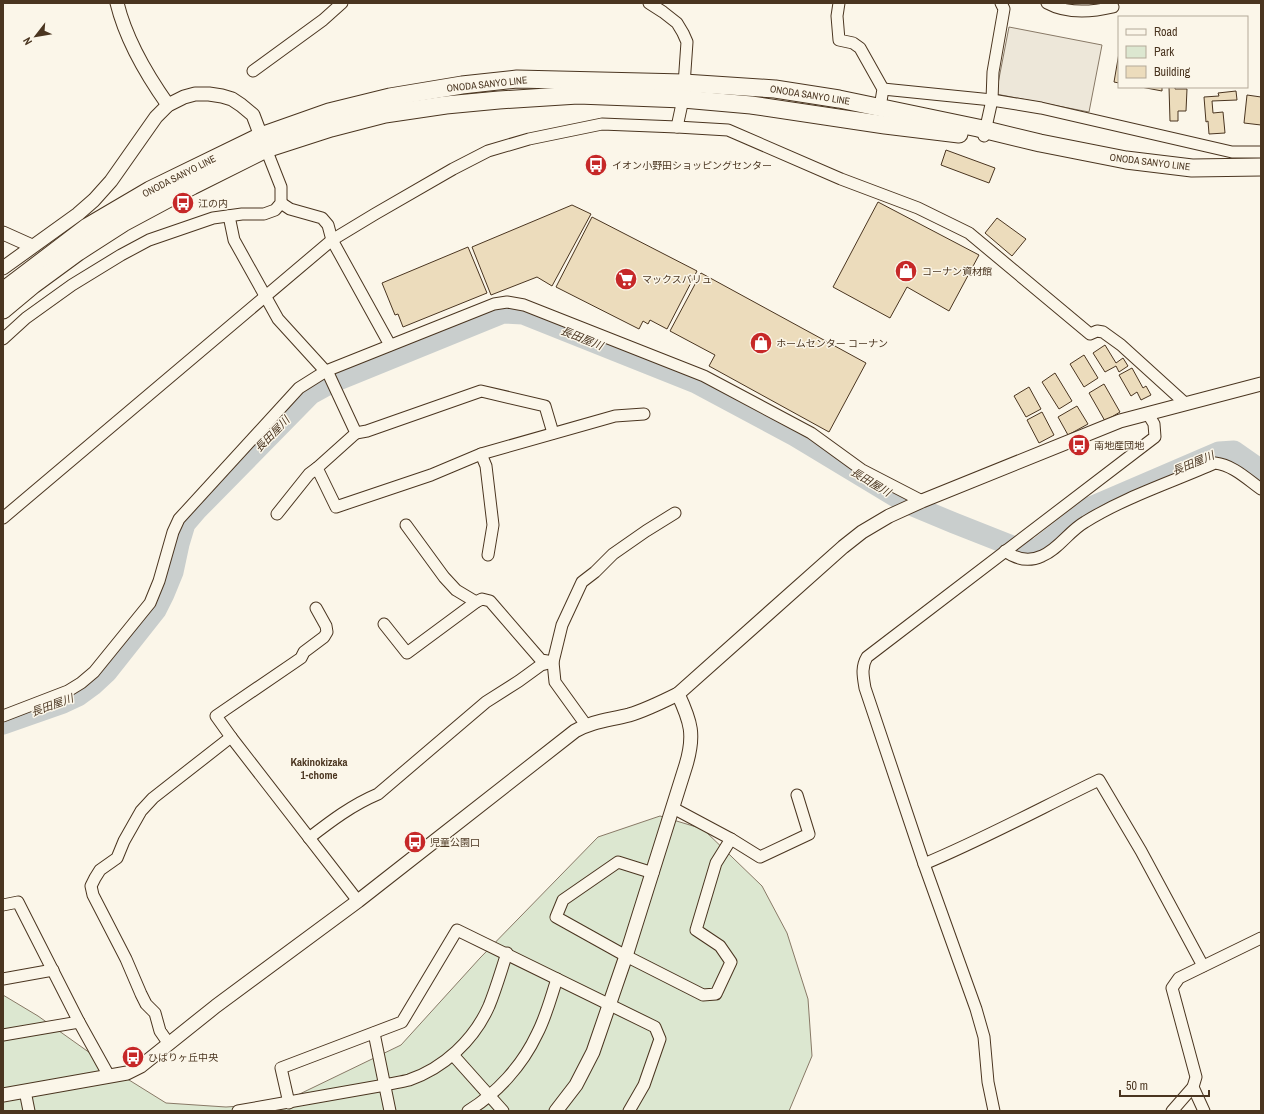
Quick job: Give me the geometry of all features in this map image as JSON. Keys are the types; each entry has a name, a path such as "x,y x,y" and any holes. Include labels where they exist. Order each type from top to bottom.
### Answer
{"main road":[{"name":"ONODA SANYO LINE","path":"3,291 86,227 150,190 263,143 385,114 446,105 578,95 776,89 880,107 985,133 1126,160 1192,168 1258,165"},
{"name":"ONODA SANYO LINE","path":"683,91 751,105 885,125 985,133"},
{"name":"ONODA SANYO LINE","path":"3,310 61,265 123,224 192,186 263,143"}],"street":[{"path":"117,3 121,19 130,39 153,84 168,105"},
{"path":"252,71 324,20 342,3"},
{"path":"649,3 677,23 687,42 683,91 677,126"},
{"path":"839,3 837,16 839,40 852,43 860,48 883,89 880,107"},
{"path":"1047,3 1055,8 1083,12 1113,7"},
{"path":"985,133 992,100 993,72 1005,5"},
{"path":"883,89 992,100 1041,108 1232,152 1261,152"},
{"path":"3,268 78,214 94,200 116,175 156,117 168,105 184,97 196,94 209,94 222,96 232,100 253,115 281,187 281,203 275,210 264,214 213,218 149,240 78,281 50,300 3,339"},
{"path":"3,518 332,240 433,180 488,151 530,139 602,124 677,126 728,130 841,179 918,208 969,233 1090,334 1097,331 1104,332 1122,345 1186,404"},
{"path":"281,203 294,210 322,218 328,225 332,240 390,345"},
{"path":"229,216 234,240 278,319 327,373 356,433"},
{"path":"3,233 32,246"},
{"path":"3,716 68,691 81,683 94,672 150,603 159,581 173,532 179,519 299,388 327,373 390,345 494,304 507,302 524,305 704,376 811,433 862,470 922,501"},
{"path":"3,1095 127,1073 141,1066 261,972 358,901 541,759 561,741 586,725 645,710 678,694 862,532 889,516 900,510 1120,421 1261,384"},
{"path":"277,514 309,474 356,433 367,431 481,391 545,406 553,433"},
{"path":"317,468 336,507 431,475 481,454 615,416 644,414"},
{"path":"994,1111 988,1082 984,1037 976,1009 924,864 865,688 862,672 863,664 867,657 1155,437 1154,424 1148,414"},
{"path":"481,454 486,466 493,525 488,555"},
{"path":"1007,550 1017,558 1029,560 1043,556 1083,523 1108,508 1215,463 1223,464 1231,468 1261,489"},
{"path":"586,725 555,682 553,662 562,625 582,582 595,572 613,554 675,513"},
{"path":"406,525 444,577 456,590 476,602"},
{"path":"384,624 406,653 482,599 490,601 541,660 553,662"},
{"path":"316,608 326,626 327,632 324,637 304,652 301,658 216,716 358,901"},
{"path":"309,838 361,801 378,794 486,702 541,665 553,662"},
{"path":"556,1111 576,1085 594,1052 626,956 691,748 691,733 688,715 678,694"},
{"path":"169,1044 160,1031 155,1013 146,1004 126,958 92,894 92,886 100,870 117,858 133,823 153,798 231,737"},
{"path":"924,864 965,846 1099,780 1141,851 1203,966"},
{"path":"673,808 760,857 809,834 797,795"},
{"path":"652,873 618,862 563,900 556,917 626,956 703,996 716,994 731,962 720,946 696,930 716,863 730,839"},
{"path":"3,905 18,902 79,1022 109,1076"},
{"path":"289,1103 281,1068 402,1022 457,930 507,953 655,1027 660,1039 644,1085 629,1111"},
{"path":"1172,1111 1193,1088 1196,1077 1172,988 1178,978 1261,938"},
{"path":"238,1111 289,1103 409,1080 429,1071 453,1055 473,1034 481,1022 496,988 507,953"},
{"path":"3,979 53,970"},
{"path":"468,1111 489,1096 517,1066 537,1034 557,979"},
{"path":"3,1035 79,1022"},
{"path":"374,1033 390,1111"},
{"path":"453,1055 503,1111"},
{"path":"1193,1088 1204,1111"},
{"path":"25,1091 29,1111"}],"green space":[{"path":"660,816 703,829 762,886 787,933 808,999 812,1056 789,1111 3,1111 3,995 38,1016 121,1075 166,1103 226,1107 281,1103 401,1045 480,958 598,837"}],"shaded area":[{"path":"1009,27 1102,45 1089,112 996,94"}],"building":[{"path":"1118,59 1118,83 1114,82"},
{"path":"1146,88 1162,88 1162,91"},
{"path":"1169,88 1187,89 1186,111 1178,111 1178,121 1170,121"},
{"path":"1236,91 1237,100 1212,101 1213,113 1223,112 1225,133 1209,134 1208,121 1206,122 1204,97 1219,96 1218,93"},
{"path":"1247,95 1261,97 1261,125 1244,123"},
{"path":"946,150 995,168 989,183 941,165"},
{"name":"コーナン資材館","path":"878,202 979,255 949,311 907,287 890,318 833,287"},
{"path":"572,205 591,214 552,286 537,277 491,295 472,247"},
{"name":"マックスバリュ","path":"592,217 697,271 667,329 650,320 648,324 643,321 639,329 556,287"},
{"path":"997,218 1026,239 1012,256 985,233"},
{"path":"468,247 487,293 403,327 398,314 395,315 382,283"},
{"name":"ホームセンター コーナン","path":"701,273 866,363 829,432 709,366 715,355 670,331"},
{"path":"1105,345 1116,363 1123,358 1128,366 1119,372 1116,366 1105,372 1093,353"},
{"path":"1084,355 1098,378 1084,387 1070,364"},
{"path":"1132,368 1143,388 1146,386 1151,395 1141,400 1137,392 1131,396 1119,375"},
{"path":"1055,373 1072,401 1059,409 1042,382"},
{"path":"1104,384 1120,412 1105,421 1089,393"},
{"path":"1029,387 1041,409 1026,417 1014,396"},
{"path":"1077,406 1088,424 1068,435 1058,417"},
{"path":"1042,412 1054,435 1039,443 1027,420"}],"waterway":[{"name":"長田屋川","path":"3,724 63,703 78,696 107,672 156,610 173,572 185,524 311,394 331,383 503,313 523,314 696,383 795,436 906,503 1020,549 1037,549 1091,507 1219,452 1234,451 1261,470"}],"place":[{"name":"イオン小野田ショッピングセンター","path":"596,165"},
{"name":"江の内","path":"183,203"},
{"name":"コーナン資材館","path":"906,271"},
{"name":"マックスバリュ","path":"626,279"},
{"name":"ホームセンター コーナン","path":"761,343"},
{"name":"南地産団地","path":"1079,445"},
{"name":"児童公園口","path":"415,842"},
{"name":"ひばりヶ丘中央","path":"133,1057"}],"district":[{"name":"Kakinokizaka 1-chome","path":"319,768"}]}
